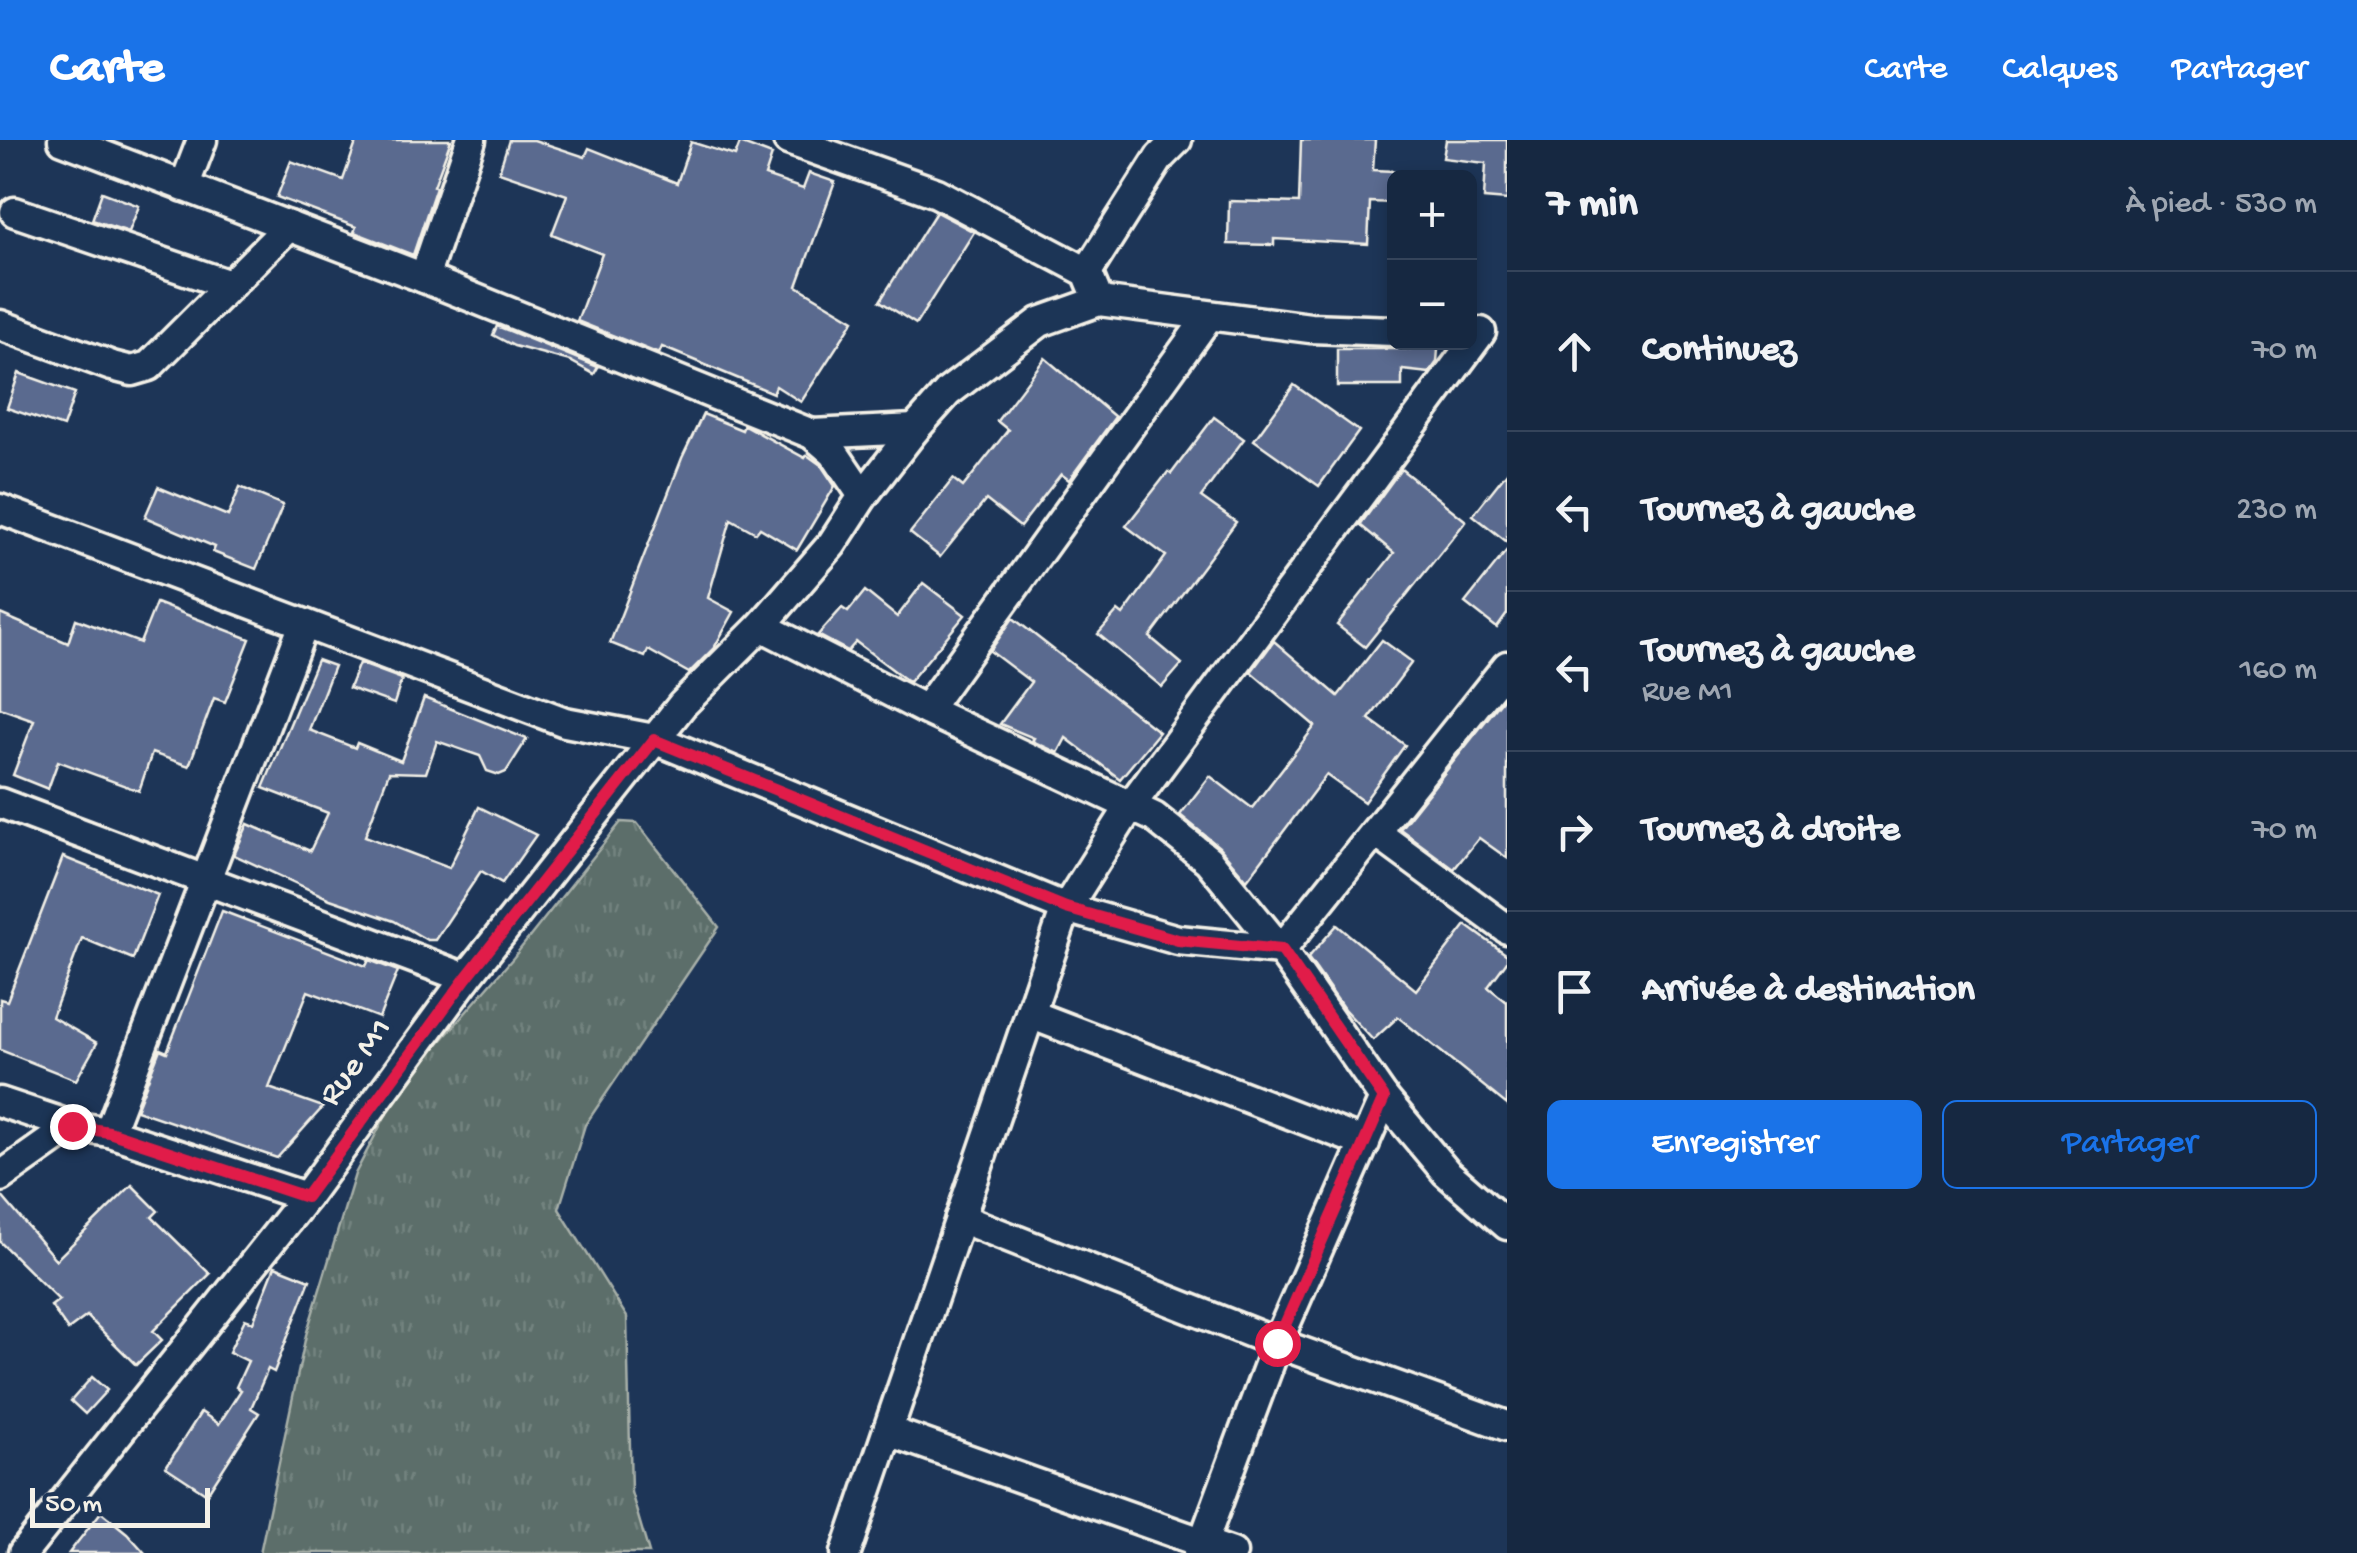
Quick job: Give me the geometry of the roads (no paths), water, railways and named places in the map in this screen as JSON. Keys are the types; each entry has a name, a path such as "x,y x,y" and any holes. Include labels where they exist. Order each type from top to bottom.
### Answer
{"street":[{"path":"63,140 424,278 812,434 834,454 863,496"},
{"path":"184,186 202,140"},
{"path":"424,278 470,140"},
{"path":"788,140 938,193 1087,272 1099,301 1310,328 1387,330"},
{"path":"1087,272 1160,157 1177,140"},
{"path":"15,212 230,285"},
{"path":"0,325 132,371 149,366 289,226"},
{"name":"Rue M1","path":"23,1553 306,1197 466,978 654,740 832,544 915,428 948,392 1040,322 1099,301"},
{"path":"926,710 1208,317"},
{"path":"846,1553 1066,908 1130,805 1486,332"},
{"path":"812,434 915,428"},
{"path":"0,510 565,722 654,740 1066,908 1178,940 1282,950"},
{"path":"109,1132 304,624"},
{"path":"761,626 926,710 1154,816 1208,860 1282,950 1384,1098 1446,1172 1507,1224"},
{"path":"1282,950 1507,666"},
{"path":"0,803 466,978"},
{"path":"1375,832 1507,930"},
{"path":"1030,1014 1365,1143"},
{"path":"1201,1547 1277,1343 1384,1098"},
{"path":"0,1102 72,1126 109,1132 306,1197"},
{"path":"0,1177 72,1126"},
{"path":"960,1218 1277,1343 1507,1426"},
{"path":"888,1431 1201,1547 1232,1553"}]}
